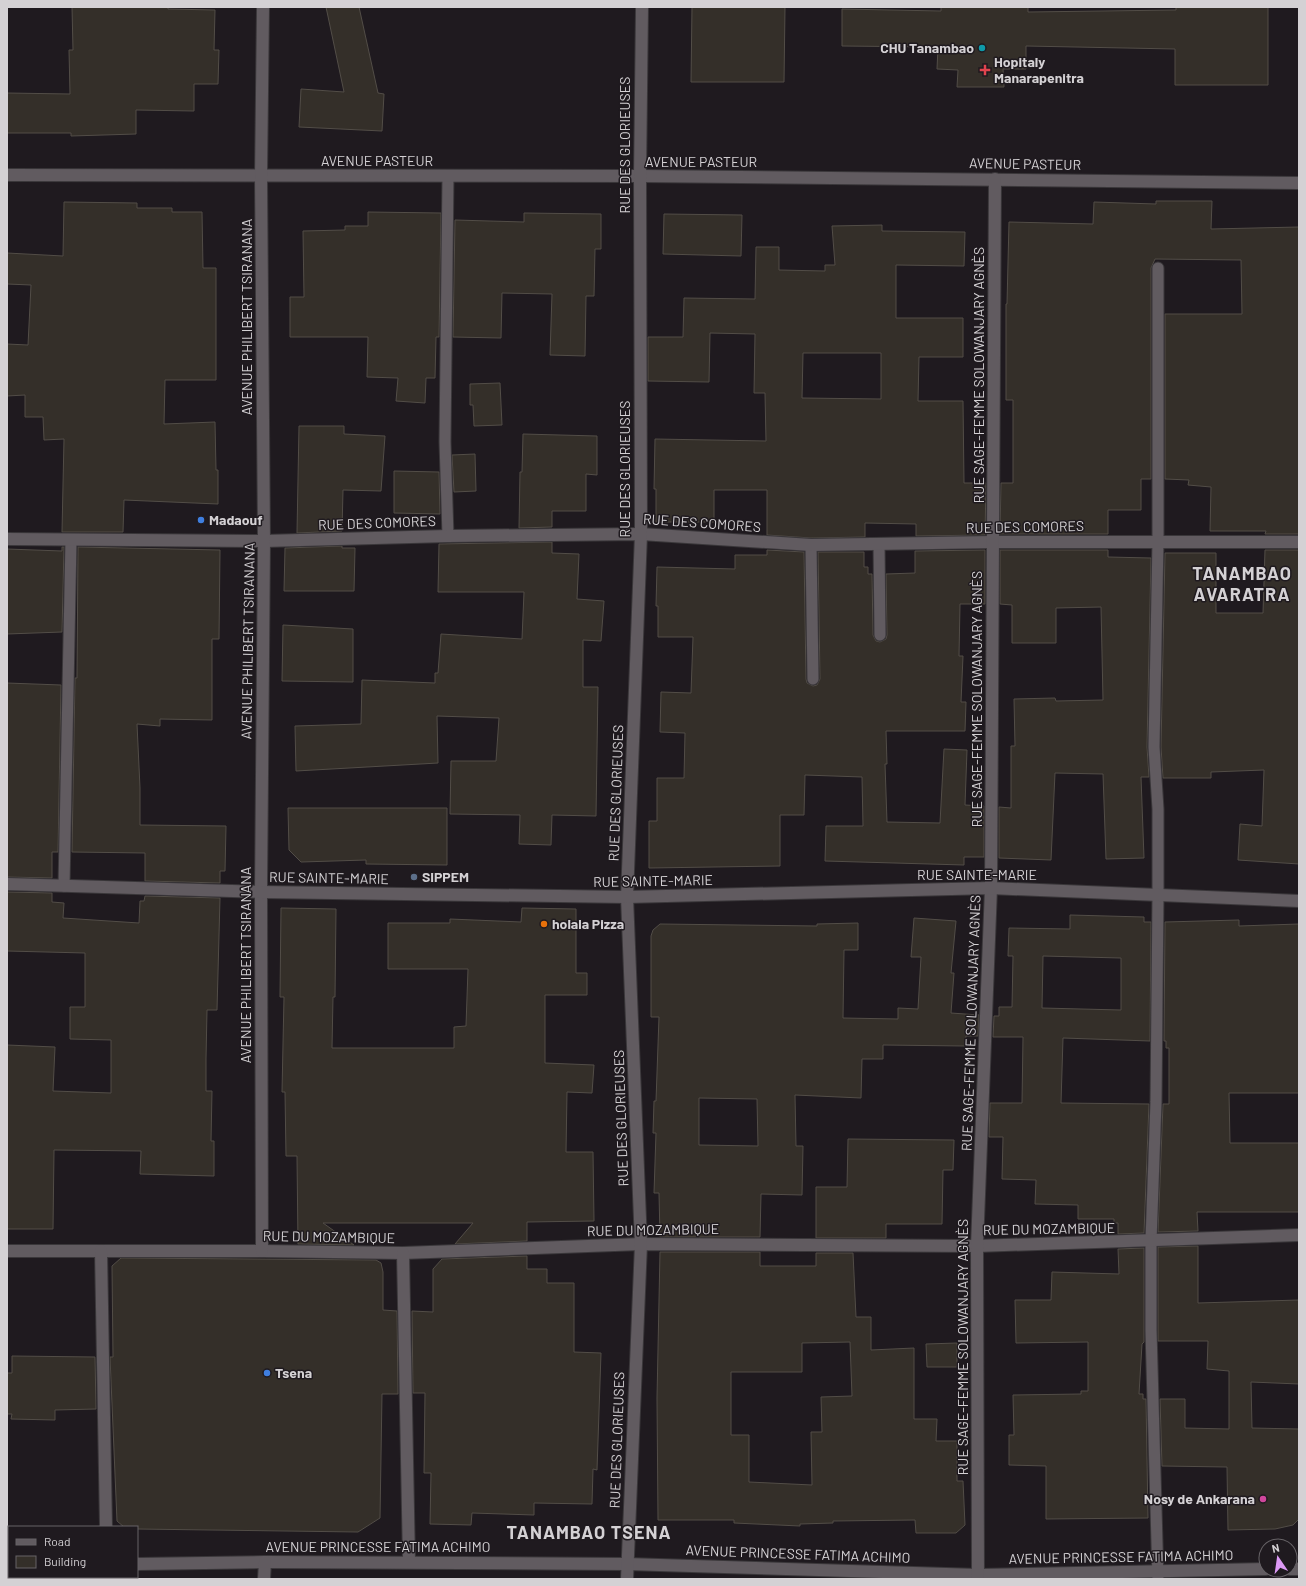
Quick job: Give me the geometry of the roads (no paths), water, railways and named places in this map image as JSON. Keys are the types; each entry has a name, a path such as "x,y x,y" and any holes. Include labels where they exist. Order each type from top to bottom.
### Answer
{"street":[{"name":"AVENUE PHILIBERT TSIRANANA","path":"262,1251 260,892 264,541 261,177 263,7"},
{"name":"RUE DES GLORIEUSES","path":"627,1579 641,1244 627,897 641,534 640,176 642,7"},
{"name":"AVENUE PASTEUR","path":"7,175 261,177 640,176 1299,183"},
{"name":"RUE SAGE-FEMME SOLOWANJARY AGNÈS","path":"978,1577 977,1246 991,888 995,179"},
{"name":"RUE DES COMORES","path":"7,539 264,541 448,536 641,534 812,545 993,542 1299,542"},
{"name":"RUE SAINTE-MARIE","path":"7,884 260,892 627,897 991,888 1299,902"},
{"name":"RUE DU MOZAMBIQUE","path":"7,1251 262,1251 403,1253 641,1244 977,1246 1299,1235"},
{"path":"101,1251 106,1526"},
{"path":"403,1253 409,1562"},
{"path":"264,1562 264,1579"},
{"name":"AVENUE PRINCESSE FATIMA ACHIMO","path":"138,1564 409,1562 627,1564 807,1574 978,1577 1158,1575 1258,1569"}],"lane":[{"path":"448,176 445,442 448,536"},
{"path":"1158,268 1158,541 1154,747 1158,809 1158,895 1156,1102 1151,1241 1158,1575"},
{"path":"64,886 72,540"},
{"path":"879,544 880,636"},
{"path":"812,545 813,679"}],"place":[{"name":"CHU Tanambao","path":"982,48"},
{"name":"Hopitaly Manarapenitra","path":"985,70"},
{"name":"Madaouf","path":"201,520"},
{"name":"SIPPEM","path":"414,877"},
{"name":"holala Pizza","path":"544,924"},
{"name":"Tsena","path":"267,1373"},
{"name":"Nosy de Ankarana","path":"1263,1499"}],"district":[{"name":"TANAMBAO AVARATRA","path":"1242,584"},
{"name":"TANAMBAO TSENA","path":"589,1533"}]}
